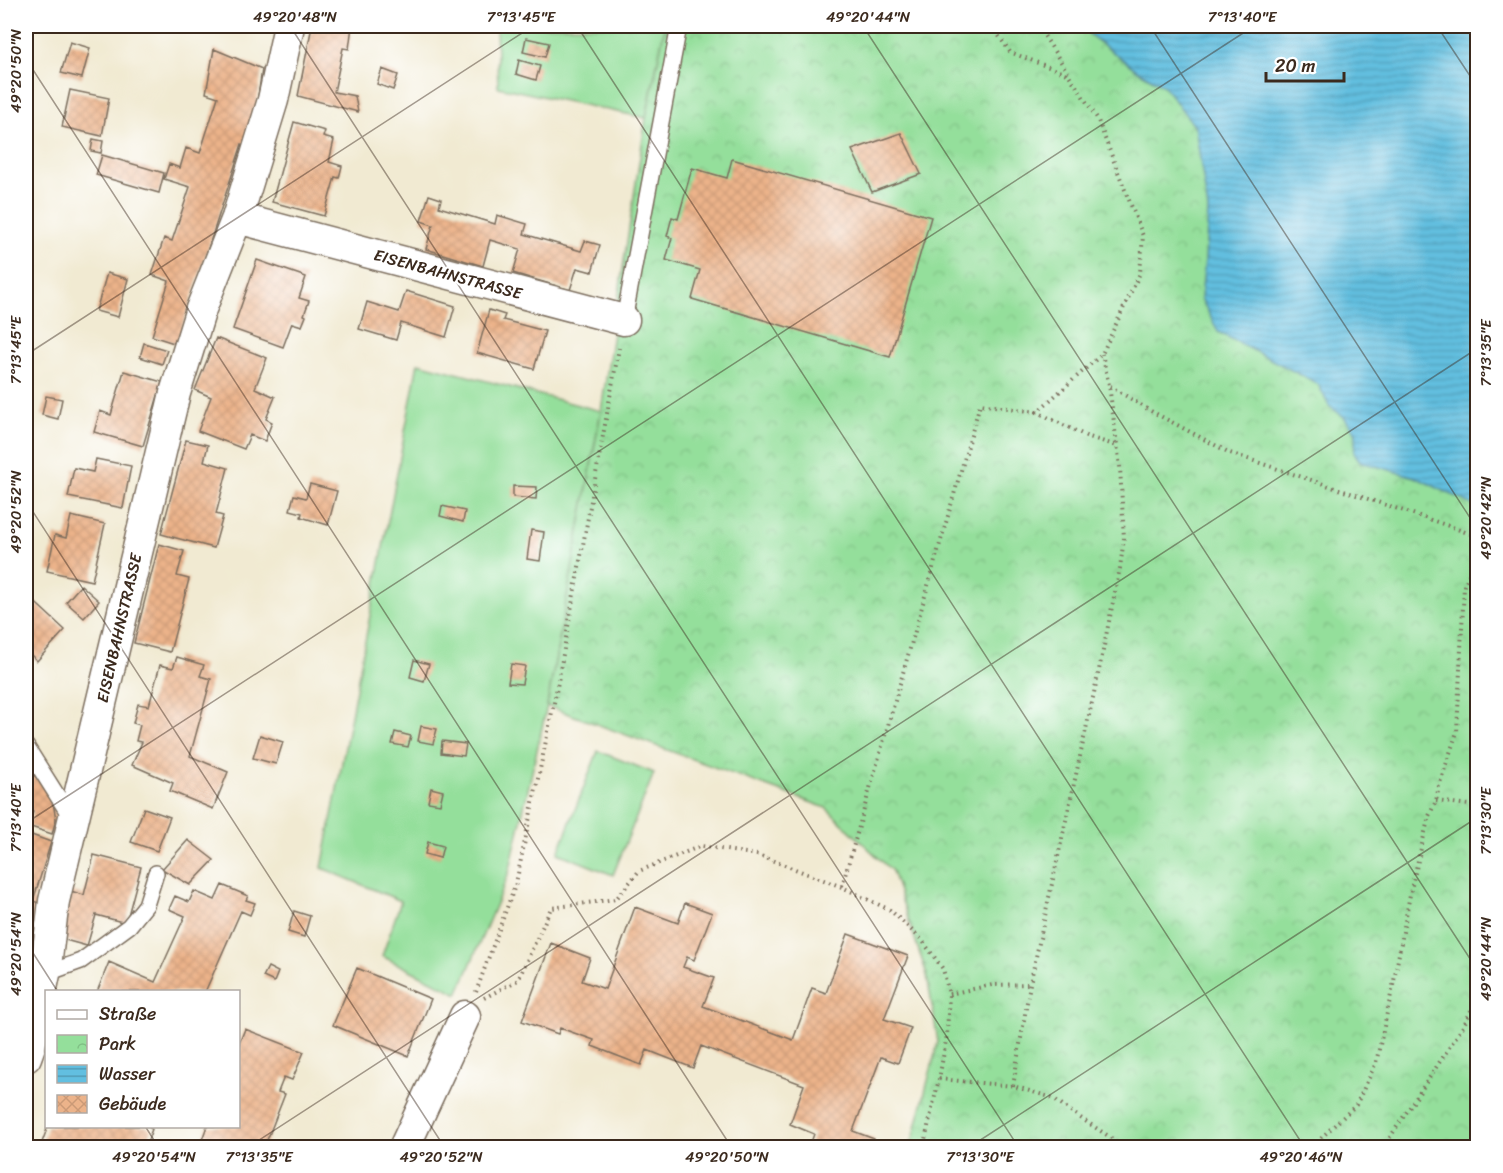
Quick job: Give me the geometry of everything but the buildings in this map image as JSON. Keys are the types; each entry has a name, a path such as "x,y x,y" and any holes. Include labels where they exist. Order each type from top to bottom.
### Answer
{"street":[{"name":"EISENBAHNSTRASSE","path":"27,1049 45,974 54,901 175,393 201,309 237,218 273,100 289,26"},
{"name":"EISENBAHNSTRASSE","path":"237,218 624,320"},
{"path":"404,1148 468,1010"}],"lane":[{"path":"624,320 679,26"},
{"path":"26,746 74,821"},
{"path":"45,974 81,961 129,926 146,905 156,873"}],"path":[{"path":"992,26 1010,52 1069,75"},
{"path":"1037,412 1102,354 1140,273 1143,236 1097,118 1038,26"},
{"path":"468,1010 516,883 555,698 624,320"},
{"path":"1013,1086 1030,984 1099,670 1124,538 1120,467 1109,386 1102,354"},
{"path":"1109,386 1230,453 1478,537"},
{"path":"842,886 980,404 1037,412 1086,436 1117,446"},
{"path":"1314,1148 1323,1136 1356,1105 1376,1063 1411,889 1429,816 1436,801 1456,732 1464,586 1474,563 1478,560"},
{"path":"1436,801 1478,806"},
{"path":"468,1010 518,980 551,908 616,899 639,871 701,846 758,855 842,886 890,910 922,940 943,969 949,994 947,1035 923,1148"},
{"path":"949,994 992,985 1030,984"},
{"path":"1383,1148 1462,1028 1478,994"},
{"path":"939,1079 1013,1086 1053,1098 1110,1137 1122,1148"}],"green space":[{"path":"496,26 665,26 646,118 498,87"},
{"path":"665,26 1477,26 1477,1147 909,1147 938,1042 927,975 892,871 826,808 547,706 601,411 646,118"},
{"path":"418,363 601,411 547,706 509,873 458,994 382,956 401,901 322,868"},
{"path":"598,751 654,773 613,875 558,853"}],"water":[{"path":"1080,26 1447,26 1477,37 1477,507 1415,477 1361,462 1354,453 1356,433 1344,417 1329,406 1318,384 1218,332 1201,298 1208,210 1195,127 1164,86 1138,71"}]}
